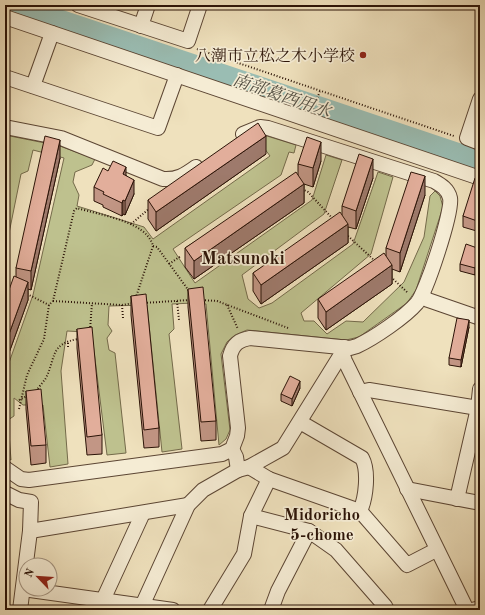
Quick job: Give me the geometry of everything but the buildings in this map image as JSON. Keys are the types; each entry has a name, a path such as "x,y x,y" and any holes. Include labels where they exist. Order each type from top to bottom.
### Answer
{"street":[{"path":"78,5 117,11 141,26 188,41 200,5"},
{"path":"141,26 148,5"},
{"path":"5,17 480,178"},
{"path":"33,86 52,33"},
{"path":"5,77 158,128 177,75"},
{"path":"474,141 480,99"},
{"path":"5,127 61,138 163,179 172,179 183,176 210,158"},
{"path":"5,468 21,479 29,480 222,454 232,449 237,436 238,428 230,356 232,349 241,340 250,338 343,350 365,342 404,315 420,299 450,212 450,197 442,185 434,181 268,128 260,127 252,129 233,141"},
{"path":"420,299 428,300 480,318"},
{"path":"343,350 360,392 408,489 436,550 467,610"},
{"path":"142,606 188,505 203,490 283,448 343,350"},
{"path":"456,499 478,408 480,389"},
{"path":"360,392 369,390 478,408"},
{"path":"300,422 362,458 366,466 363,504 360,511"},
{"path":"232,449 244,469 360,511 407,565 436,550"},
{"path":"210,610 244,554 251,516 269,479"},
{"path":"408,489 480,503"},
{"path":"5,493 20,500 32,502 27,557"},
{"path":"30,531 188,505"},
{"path":"103,600 143,513"},
{"path":"251,516 310,531 336,550 387,610"},
{"path":"271,610 278,591 310,531"},
{"path":"58,594 103,600 117,606 142,606 173,610"},
{"path":"20,610 22,597"},
{"path":"472,610 480,608"}],"path":[{"path":"188,41 191,47 319,92 474,141"},
{"path":"310,115 319,92"},
{"path":"301,189 308,192 333,220"},
{"path":"131,224 152,206"},
{"path":"53,301 74,211 77,208 139,227 146,232 152,240 153,246 133,303"},
{"path":"347,235 377,263"},
{"path":"153,246 157,247 192,296"},
{"path":"169,264 181,256"},
{"path":"387,273 420,299"},
{"path":"5,289 18,291"},
{"path":"25,294 49,304"},
{"path":"19,409 19,400 26,375 44,339 49,304 53,301 122,305 192,299"},
{"path":"198,300 217,301 287,328 294,333 297,343"},
{"path":"177,301 179,320"},
{"path":"90,332 92,303"},
{"path":"122,305 123,318"},
{"path":"227,305 241,340"},
{"path":"35,392 45,378 54,352 68,341 80,338"},
{"path":"68,341 68,347"},
{"path":"19,400 30,395"}],"green space":[{"path":"5,135 60,146 95,159 92,165 75,172 73,182 79,195 77,206 144,227 153,239 270,156 256,137 267,136 296,145 294,153 289,152 281,175 173,249 195,283 312,200 326,155 342,160 324,214 242,275 248,299 259,308 272,303 353,244 378,172 393,177 371,254 301,313 304,321 314,321 327,334 346,321 363,322 404,282 424,237 430,196 435,191 440,196 443,207 416,290 407,303 359,337 346,340 247,330 235,335 227,342 221,354 230,430 226,439 219,445 206,304 172,304 174,329 169,334 182,449 162,452 147,305 109,306 108,325 112,331 107,338 109,350 115,353 126,453 107,455 92,335 86,332 67,331 61,371 68,464 50,467 43,405 23,405 14,398 14,416 8,420 11,460 5,456 5,374 33,295 64,158 33,150 28,171 21,174 5,253 5,162 7,155 5,154"}],"waterway":[{"name":"南部葛西用水","path":"15,5 480,161"}],"place":[{"name":"八潮市立松之木小学校","path":"363,55"}],"district":[{"name":"Matsunoki","path":"243,258"},
{"name":"Midoricho 5-chome","path":"322,524"}]}
